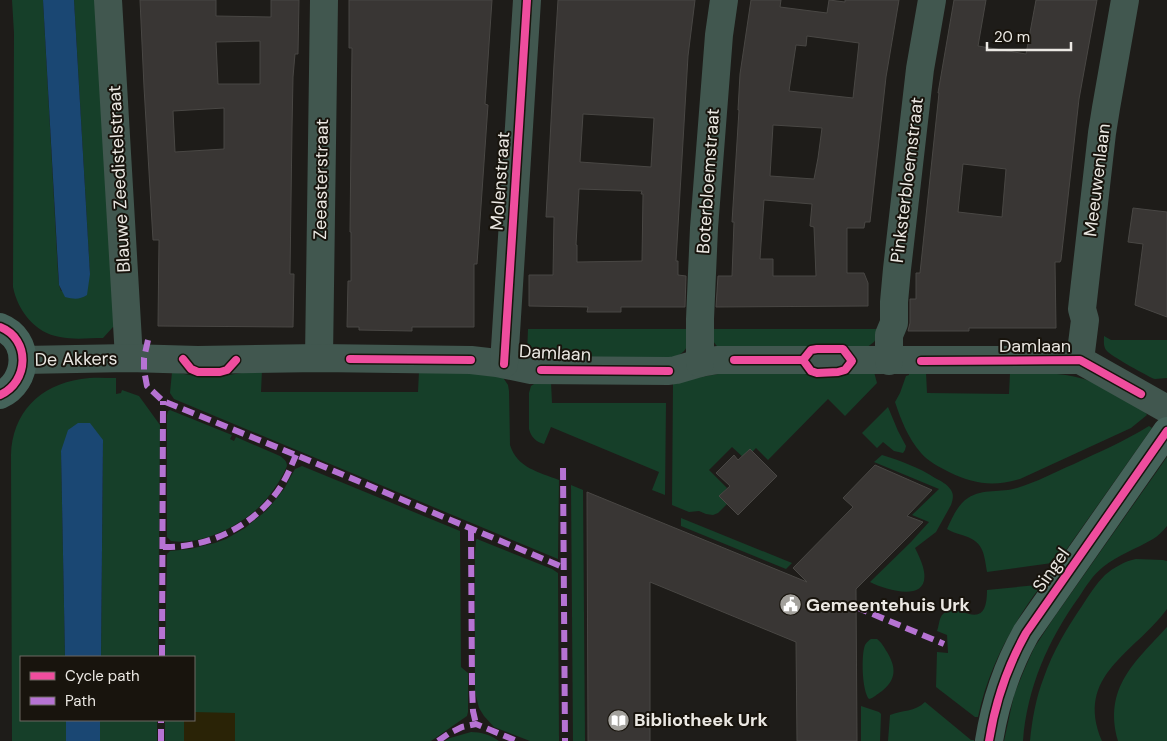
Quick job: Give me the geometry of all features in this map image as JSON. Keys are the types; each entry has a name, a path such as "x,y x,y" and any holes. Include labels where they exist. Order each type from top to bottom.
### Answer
{"main road":[{"path":"0,327 12,334 18,342 23,360 22,370 13,387 0,395"},
{"name":"Singel","path":"989,741 999,697 1017,648 1167,431"}],"street":[{"name":"Blauwe Zeedistelstraat","path":"108,0 129,358"},
{"name":"Zeeasterstraat","path":"319,358 324,0"},
{"name":"Molenstraat","path":"504,364 527,0"},
{"name":"Boterbloemstraat","path":"700,363 703,237 719,35 724,0"},
{"name":"Pinksterbloemstraat","path":"889,361 889,334 894,323 897,270 920,69 932,0"},
{"name":"Meeuwenlaan","path":"1080,360 1085,320 1082,309 1102,133 1125,0"},
{"name":"Damlaan","path":"129,358 198,360 319,358 471,360 540,370 669,371 717,360 1080,360 1167,410"},
{"name":"De Akkers","path":"23,360 129,358"}],"green space":[{"path":"12,0 43,0 58,273 61,291 90,274 74,0 97,0 115,328 113,327 103,338 76,339 51,335 35,326 29,320 15,296 13,287 14,33"},
{"path":"528,329 690,329 687,347 682,353 673,358 532,358 527,355"},
{"path":"711,329 878,329 874,342 866,348 856,349 840,345 815,345 798,349 718,347 713,341"},
{"path":"1104,336 1111,340 1167,340 1167,378 1152,378 1114,357 1106,349"},
{"path":"262,370 261,392 418,392 419,371 478,371 502,376 508,385 509,391 510,445 513,453 523,464 559,480 558,559 174,399 170,393 172,372 196,376 221,376"},
{"path":"796,372 815,376 840,376 874,372 877,383 845,416 828,399 768,460 756,448 745,459 732,447 709,470 727,488 720,496 727,504 718,513 713,515 699,511 689,512 672,505 673,382 718,374"},
{"path":"909,372 926,372 927,393 1009,394 1010,373 1068,375 1090,381 1107,389 1147,415 1131,428 1020,479 1001,483 975,482 934,464 921,453 912,441 902,422 895,402"},
{"path":"94,378 116,378 116,394 121,393 122,390 139,396 160,425 158,656 101,656 103,440 61,451 65,656 20,656 20,721 66,721 66,741 12,741 11,455 13,440 23,414 31,403 41,395 66,382"},
{"path":"537,382 551,382 552,403 666,403 665,495 652,490 659,472 551,427 544,444 534,439 529,429 529,393 531,386"},
{"path":"888,407 906,446 903,453 894,451 883,442 877,448 862,433"},
{"path":"170,410 232,435 230,439 234,441 236,437 280,456 287,464 274,488 250,515 218,534 194,541 171,541 167,537 167,415"},
{"path":"1149,426 1152,428 1057,563 1054,561 1052,563 987,572 985,559 978,544 969,537 947,529 958,508 964,501 974,495 1017,488 1032,483 1131,437"},
{"path":"882,455 929,474 946,484 953,494 951,505 936,532 915,548 923,567 924,579 921,586 907,592 887,589 870,582 929,522 912,515 939,489 874,462"},
{"path":"1167,457 1167,526 1153,539 1099,570 1090,581 1058,630 1041,665 1029,702 1023,741 1004,741 1014,695 1034,648"},
{"path":"302,466 460,531 461,667 468,673 468,712 467,716 431,741 165,741 165,721 195,721 195,656 165,656 167,554 170,551 190,549 215,543 245,528 267,510 284,489 295,469"},
{"path":"571,485 583,490 585,741 573,741"},
{"path":"681,518 792,563 786,569 681,526"},
{"path":"477,539 558,573 559,741 530,741 494,727 479,708 475,692 475,553"},
{"path":"1136,559 1167,561 1167,609 1154,625 1112,667 1102,682 1096,699 1095,718 1102,741 1030,741 1041,685 1066,631 1105,575 1119,565"},
{"path":"1037,585 1040,587 1019,617 994,665 978,717 975,717 936,687 937,652 948,653 947,635 937,631 941,617 948,611 976,615 982,612 986,604 987,590"},
{"path":"1167,627 1167,741 1118,741 1114,722 1118,691 1133,664"},
{"path":"871,639 877,639 884,647 890,657 894,673 887,686 869,699 865,689 863,664 865,645"},
{"path":"925,702 974,741 888,741 890,715 913,709"},
{"path":"861,706 881,714 880,741 861,741"},
{"path":"100,721 157,721 157,741 100,741"},
{"path":"471,732 486,734 499,741 445,741"}],"sand":[{"path":"195,712 235,713 235,741 184,741 184,721 195,721"}],"water":[{"path":"43,0 74,0 90,274 87,295 74,299 65,297 59,285"},
{"path":"78,423 90,423 103,440 101,656 65,656 61,451 68,430"},
{"path":"66,721 100,721 100,741 66,741"}],"building":[{"path":"140,0 216,0 216,16 271,17 271,0 299,0 298,54 295,54 293,77 292,129 290,274 294,274 293,327 158,326 159,240 153,240","holes":["260,41 260,84 218,84 216,42","224,108 224,149 175,152 173,111"]},
{"path":"349,0 492,0 485,104 488,105 477,264 474,264 474,327 412,327 412,331 359,330 359,327 347,327 348,281 351,281 352,48 349,48"},
{"path":"558,0 695,0 688,56 676,261 678,261 678,275 686,276 685,307 621,307 621,312 587,312 588,307 529,306 529,275 553,275 554,217 546,217","holes":["583,114 654,118 651,167 580,162","579,189 642,191 642,261 577,262"]},
{"path":"751,0 781,0 780,7 827,13 829,0 845,2 845,0 899,0 886,77 870,222 865,222 864,228 847,228 847,273 864,273 868,283 868,306 716,307 718,276 732,276 734,222 732,222 740,74","holes":["807,36 859,43 853,98 789,91 796,45 806,46","773,125 822,128 814,179 770,176","764,200 812,204 810,226 814,227 816,276 773,276 773,259 760,259"]},
{"path":"954,0 986,0 978,46 1026,54 1036,0 1097,0 1079,99 1061,260 1060,262 1055,262 1056,328 969,328 969,331 908,331 910,299 916,299 916,273 920,273 938,93","holes":["963,164 1006,169 1002,217 958,212"]},
{"path":"1133,208 1167,212 1167,317 1135,305 1143,244 1128,242"},
{"path":"750,449 777,476 738,515 719,496 730,486 716,473 734,455 738,460"},
{"path":"875,465 932,490 907,516 923,522 856,589 857,741 797,741 796,642 650,582 650,741 588,741 587,492 807,582 793,568 853,507 843,498"}],"marked path":[{"path":"148,340 144,358 147,386 163,401 565,568"},
{"path":"162,656 163,401"},
{"path":"163,547 194,544 210,540 239,527 263,508 278,491 296,455"},
{"path":"563,468 565,741"},
{"path":"471,529 472,688 473,711 476,724"},
{"path":"856,607 944,644"},
{"path":"161,721 161,741"},
{"path":"438,741 462,727 476,724 517,741"}],"cycle path":[{"path":"504,364 527,0"},
{"path":"0,327 10,333 17,341 21,350 22,361 17,381 10,389 0,395"},
{"path":"817,349 843,349 852,361 845,370 838,372 817,373 811,371 803,360 811,350 817,349"},
{"path":"183,359 191,369 198,372 220,372 227,370 236,360"},
{"path":"350,359 471,360"},
{"path":"734,360 803,360"},
{"path":"921,361 1080,360 1141,394"},
{"path":"541,370 669,371"},
{"path":"989,741 1003,686 1013,659 1026,633 1167,431"}],"place":[{"name":"Gemeentehuis Urk","path":"790,605"},
{"name":"Bibliotheek Urk","path":"618,720"}]}
